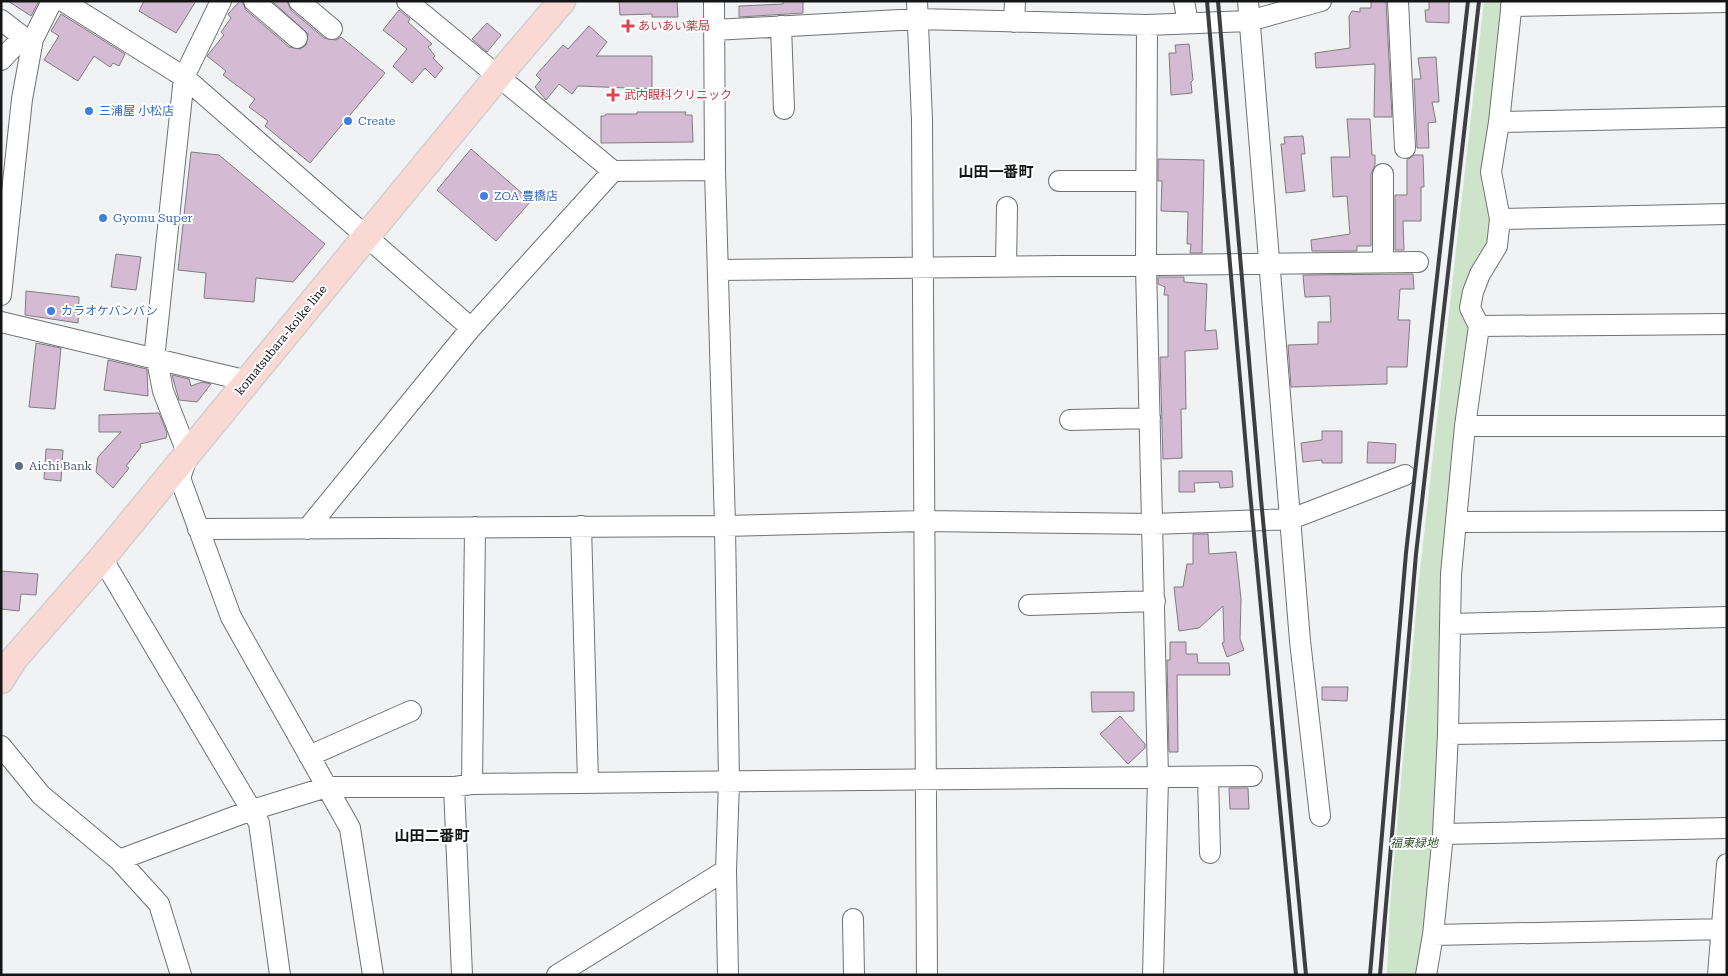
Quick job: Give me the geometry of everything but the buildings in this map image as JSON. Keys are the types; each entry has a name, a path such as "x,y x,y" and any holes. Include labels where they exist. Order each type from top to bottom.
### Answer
{"main road":[{"name":"komatsubara-koike line","path":"1,680 14,659 188,455 562,1"}],"street":[{"path":"1,60 28,38 52,1"},
{"path":"63,1 184,77 471,328"},
{"path":"221,1 184,77 155,350 156,358 163,391 188,455 180,478 231,617 350,828 373,975"},
{"path":"254,1 297,38"},
{"path":"299,1 332,29"},
{"path":"407,1 612,171 715,170"},
{"path":"714,1 715,170 725,526 729,782 726,870 728,975"},
{"path":"1014,22 1015,1"},
{"path":"1184,1 1188,23"},
{"path":"1248,1 1300,641 1320,816"},
{"path":"714,30 781,26 917,10 1014,22 1146,25 1249,21 1322,1"},
{"path":"1398,1 1405,148"},
{"path":"1426,975 1433,935 1443,834 1448,734 1451,574 1465,426 1479,326 1470,308 1473,292 1480,274 1497,246 1500,219 1491,172 1499,122 1511,4 1727,2"},
{"path":"917,10 922,120 927,975"},
{"path":"1,20 28,38"},
{"path":"1146,25 1146,266 1158,778 1153,975"},
{"path":"781,26 784,109"},
{"path":"1,295 28,38"},
{"path":"1499,122 1727,117"},
{"path":"307,528 471,328 612,171"},
{"path":"1383,174 1383,262"},
{"path":"1059,182 1146,181"},
{"path":"1006,266 1007,207"},
{"path":"1500,219 1727,214"},
{"path":"718,270 1418,262"},
{"path":"1,322 248,381"},
{"path":"1479,326 1727,324"},
{"path":"1070,420 1150,418"},
{"path":"1465,426 1727,426"},
{"path":"198,529 725,526 924,521 1153,524 1291,518 1405,475"},
{"path":"1457,522 1727,521"},
{"path":"581,526 588,782"},
{"path":"462,975 463,786 475,527"},
{"path":"102,558 259,823 280,975"},
{"path":"1029,605 1154,600"},
{"path":"1450,624 1727,617"},
{"path":"309,756 411,711"},
{"path":"1448,734 1727,730"},
{"path":"1,746 41,795 119,860 159,904 181,975"},
{"path":"119,860 252,810 327,787 463,786 588,782 1252,776"},
{"path":"1208,777 1210,853"},
{"path":"1443,834 1727,828"},
{"path":"1718,975 1725,929 1727,864"},
{"path":"557,975 726,870"},
{"path":"853,919 854,975"},
{"path":"1433,935 1725,929"}],"green space":[{"name":"福東緑地","path":"1484,1 1504,1 1491,243 1462,307 1462,317 1468,327 1453,466 1438,792 1421,975 1387,975 1390,906 1418,589"}],"railway":[{"path":"1207,1 1249,482 1296,975"},
{"path":"1218,1 1261,499 1306,975"},
{"path":"1370,975 1406,553 1468,1"},
{"path":"1380,975 1416,554 1479,1"}],"place":[{"name":"あいあい薬局","path":"628,26"},
{"name":"武内眼科クリニック","path":"613,95"},
{"name":"三浦屋 小松店","path":"89,111"},
{"name":"Create","path":"348,121"},
{"name":"ZOA 豊橋店","path":"484,196"},
{"name":"Gyomu Super","path":"103,218"},
{"name":"カラオケバンバン","path":"51,311"},
{"name":"Aichi Bank","path":"19,466"}],"district":[{"name":"山田一番町","path":"996,172"},
{"name":"山田二番町","path":"432,836"}]}
